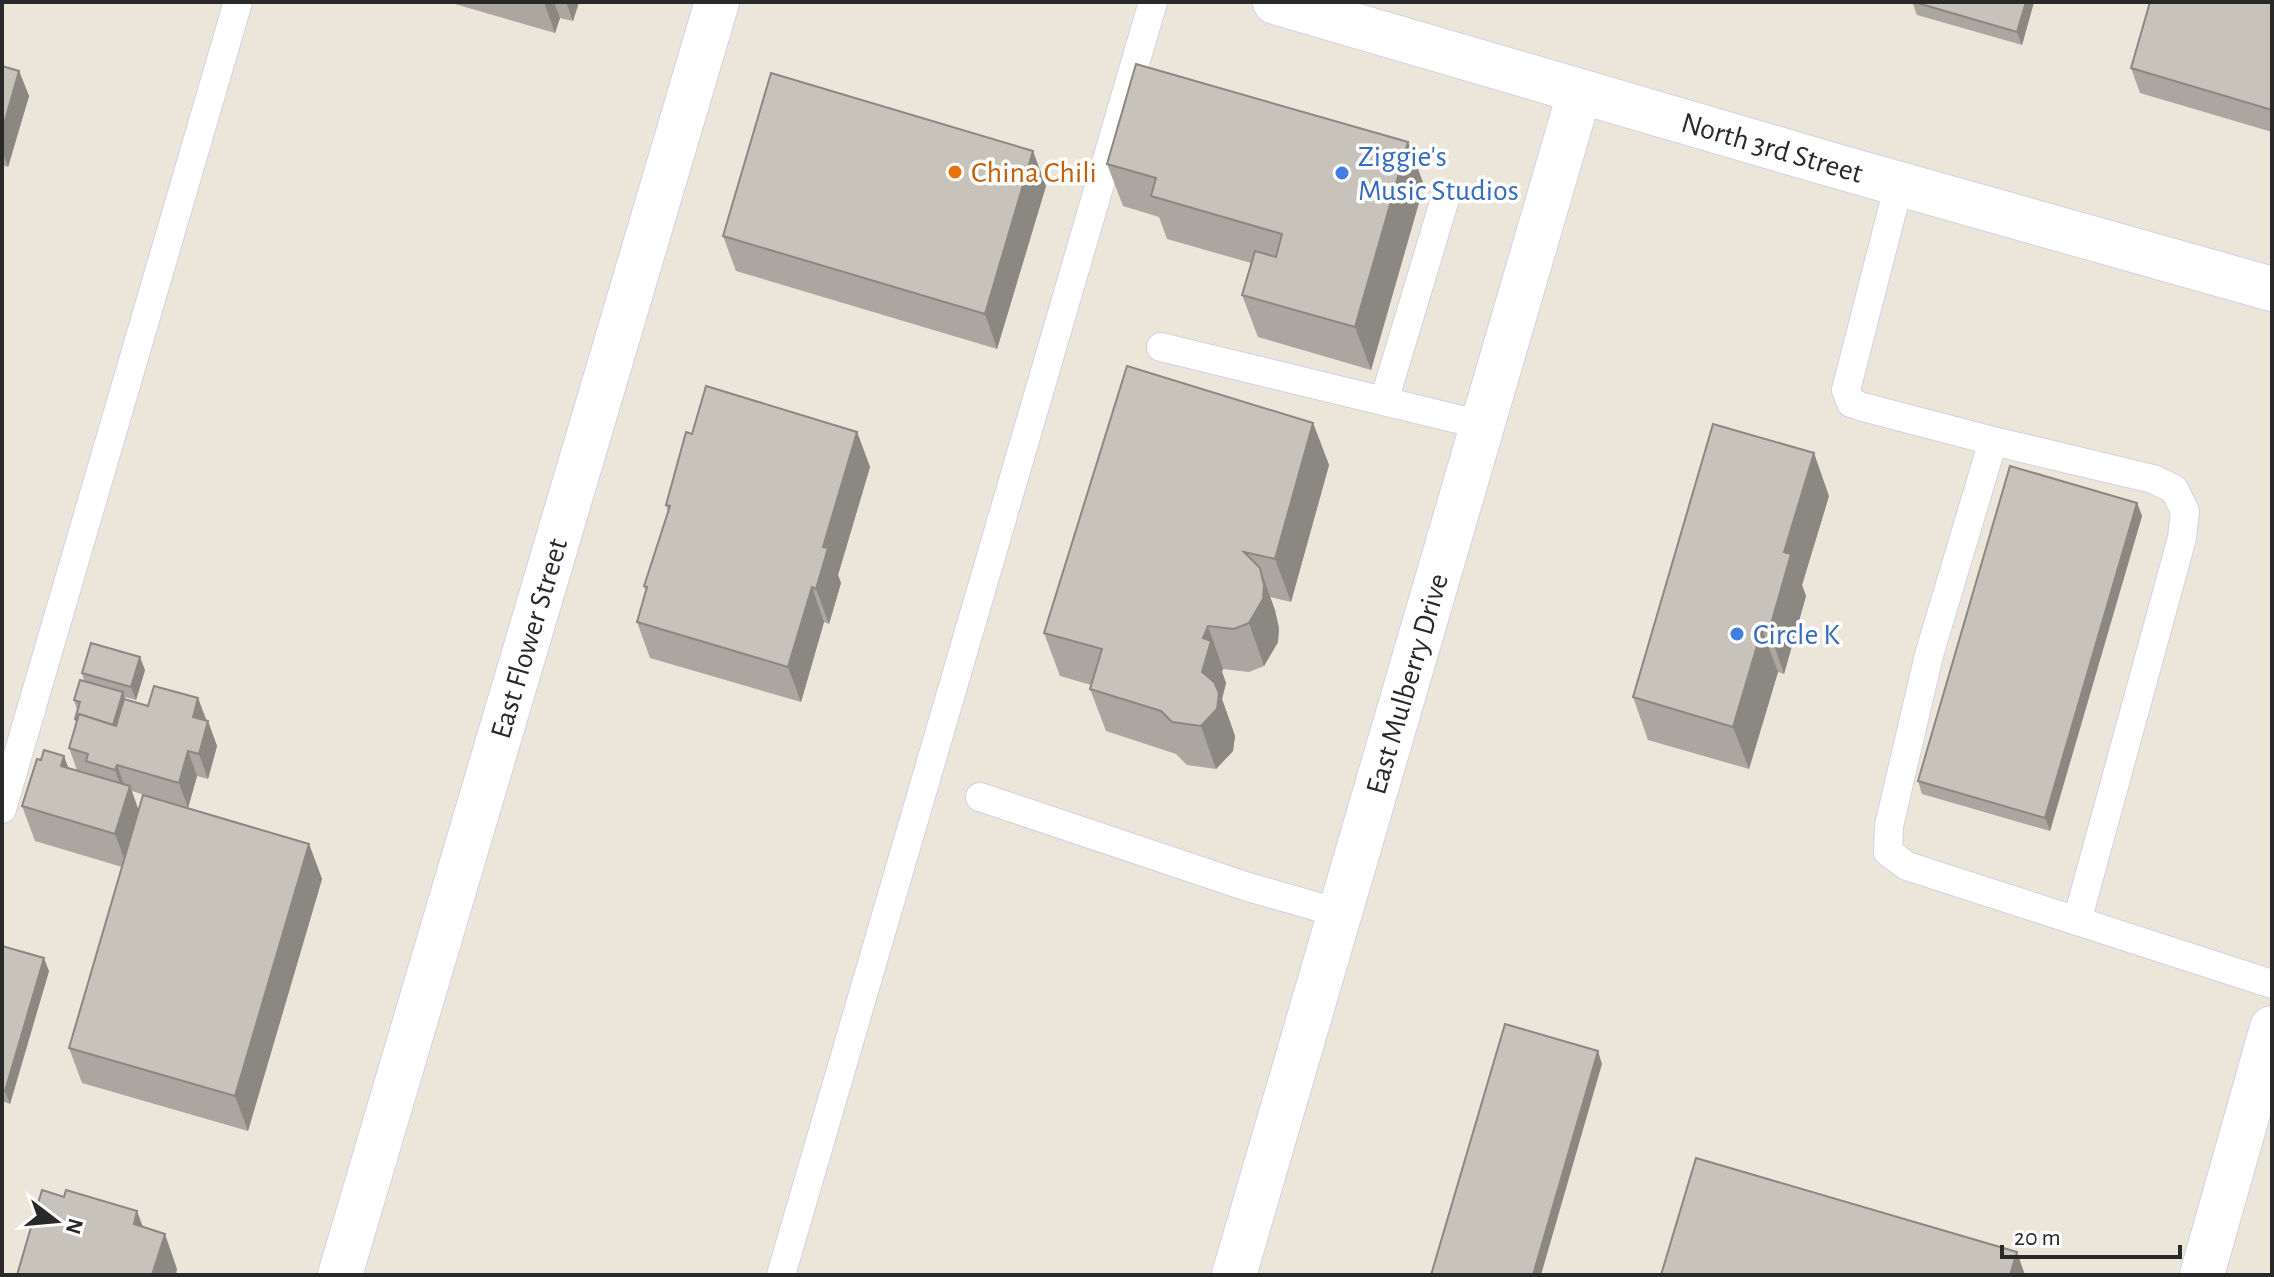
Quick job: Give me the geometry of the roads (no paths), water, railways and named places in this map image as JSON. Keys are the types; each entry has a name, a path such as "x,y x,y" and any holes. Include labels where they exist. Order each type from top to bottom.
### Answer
{"street":[{"name":"East Flower Street","path":"340,1275 717,2"},
{"name":"North 3rd Street","path":"1275,2 2272,289"},
{"name":"East Mulberry Drive","path":"1234,1275 1580,91"},
{"path":"2202,1275 2272,1028"}],"lane":[{"path":"2,809 238,2"},
{"path":"781,1275 1153,2"},
{"path":"1899,184 1846,390 1851,403 2153,479 2174,489 2185,511 2182,538 2077,921"},
{"path":"1384,401 1445,199"},
{"path":"1161,347 1482,425"},
{"path":"1993,441 1929,655 1889,826 1888,852 1907,866 2272,984"},
{"path":"980,797 1248,887 1339,913"}],"place":[{"name":"China Chili","path":"955,172"},
{"name":"Ziggie's Music Studios","path":"1342,173"},
{"name":"Circle K","path":"1737,634"}]}
